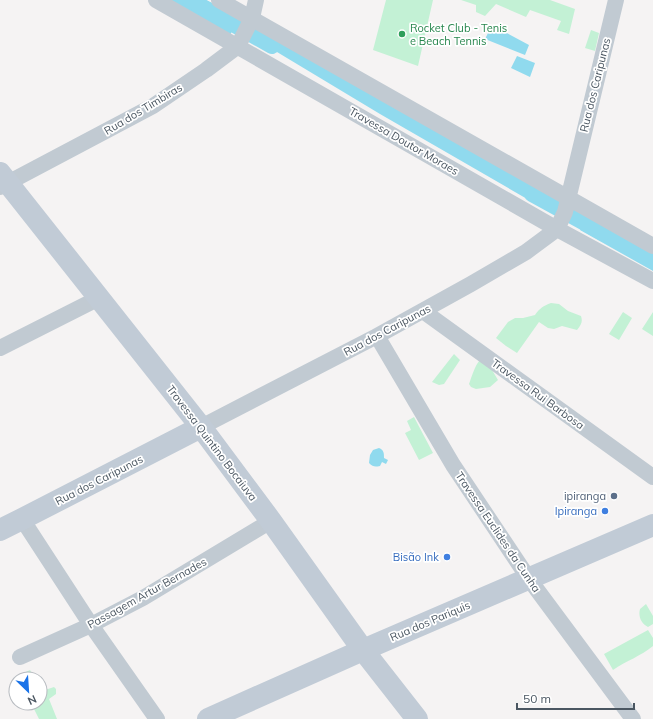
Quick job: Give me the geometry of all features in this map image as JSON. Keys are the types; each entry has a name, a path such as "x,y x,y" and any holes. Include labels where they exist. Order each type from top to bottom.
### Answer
{"street":[{"name":"Travessa Doutor Moraes","path":"156,0 557,229 653,281"},
{"path":"219,0 653,246"},
{"name":"Rua dos Timbiras","path":"3,181 153,106 206,70 238,46 252,18 256,0"},
{"name":"Rua dos Caripunas","path":"0,530 377,336 526,252 557,229 564,212 616,0"},
{"name":"Travessa Quintino Bocaiuva","path":"3,181 202,427 363,650 417,719"},
{"path":"0,348 99,298"},
{"name":"Travessa Rui Barbosa","path":"422,311 653,477"},
{"name":"Travessa Euclides da Cunha","path":"377,336 452,464 529,579 633,719"},
{"path":"22,519 92,625 157,719"},
{"name":"Passagem Artur Bernades","path":"20,657 92,625 143,598 271,521"},
{"name":"Rua dos Pariquis","path":"208,719 363,650 653,525"}],"green space":[{"name":"Rocket Club - Tenis e Beach Tennis","path":"386,0 433,0 418,66 373,50"},
{"path":"461,0 550,0 575,9 569,34 557,30 561,21 530,10 526,17 496,4 485,16 476,12 476,5"},
{"path":"591,30 599,33 595,51 585,48"},
{"path":"551,303 559,304 568,311 581,316 582,320 580,327 577,330 562,326 554,329 548,328 539,322 517,353 496,338 508,322 515,318 535,315 546,305"},
{"path":"623,312 632,318 619,340 609,334"},
{"path":"653,312 653,336 642,329"},
{"path":"454,354 460,360 444,384 439,385 432,382"},
{"path":"480,360 489,365 498,380 490,387 476,389 471,387 469,384 475,368"},
{"path":"414,417 433,453 419,460 405,433 411,430 407,421"},
{"path":"646,604 653,616 653,624 648,627 642,622 639,614 640,609"},
{"path":"648,630 653,638 653,646 644,653 613,670 604,654"},
{"path":"54,687 56,689 56,694 49,699 57,719 39,719 35,711 48,711 48,689"}],"water":[{"path":"170,0 206,0 240,17 230,35"},
{"path":"492,25 529,45 525,55 485,39"},
{"path":"258,27 555,195 548,211 380,114 272,49 252,39"},
{"path":"517,56 535,63 530,77 511,68"},
{"path":"588,213 653,251 653,271 580,230"},
{"path":"379,448 383,452 384,458 388,460 386,464 382,462 380,466 377,467 369,463 370,455 373,450"}],"waterway":[{"path":"190,0 272,46"},
{"path":"532,194 603,233"}],"place":[{"name":"Rocket Club - Tenis e Beach Tennis","path":"402,34"},
{"name":"ipiranga","path":"614,496"},
{"name":"Ipiranga","path":"605,511"},
{"name":"Bisão Ink","path":"447,557"}]}
